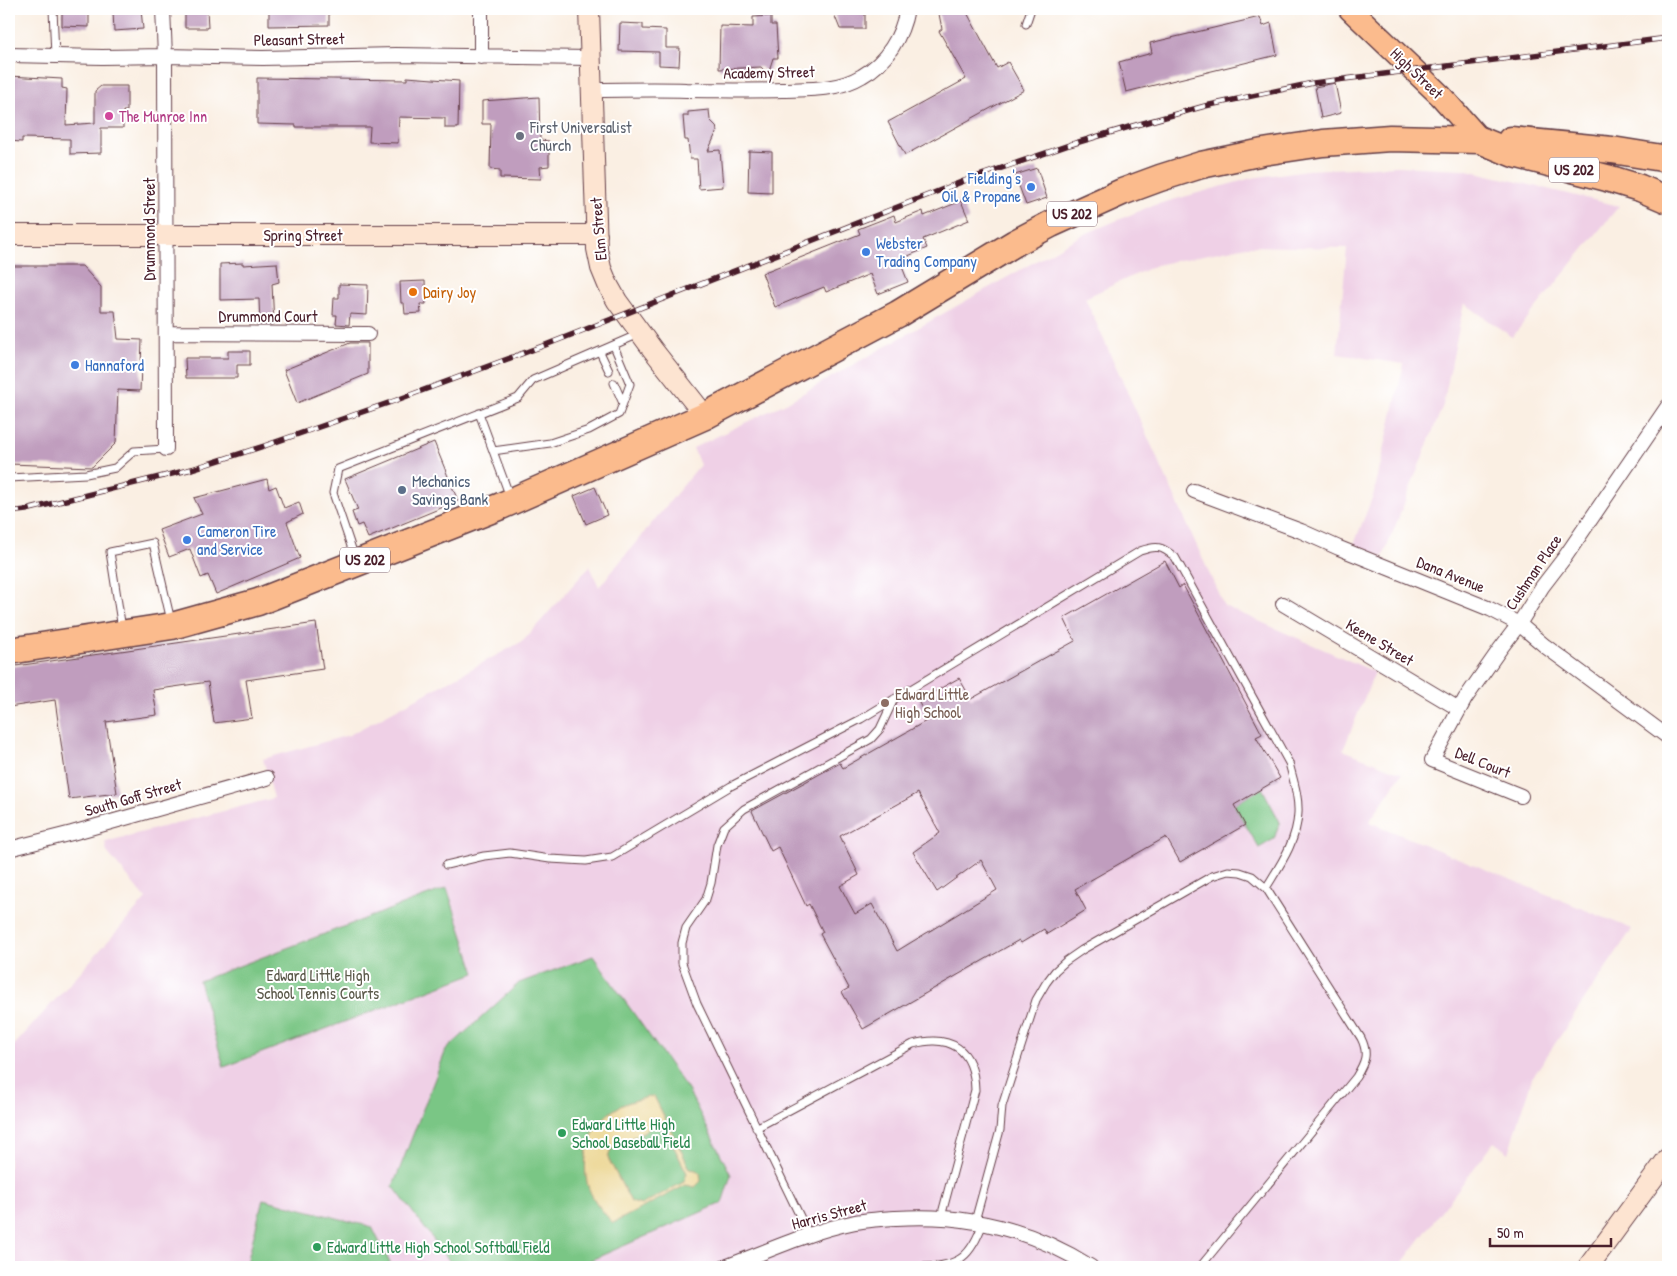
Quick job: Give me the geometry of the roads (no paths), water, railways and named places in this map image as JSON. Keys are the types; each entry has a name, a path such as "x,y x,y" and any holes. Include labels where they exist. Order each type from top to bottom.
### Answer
{"highway":[{"name":"US 202","path":"9,651 172,626 258,602 512,502 705,416 898,314 1015,243 1051,224 1113,196 1160,178 1202,165 1323,143 1390,138 1514,140 1612,150 1668,159"},
{"name":"US 202","path":"1480,140 1514,154 1607,178 1640,188 1668,200"}],"main road":[{"name":"High Street","path":"1350,9 1441,96 1480,140"}],"street":[{"name":"Drummond Street","path":"163,9 167,333 166,449"},
{"path":"481,9 481,57"},
{"name":"Elm Street","path":"589,9 597,248 600,262 608,285 617,301 640,334 705,416"},
{"name":"Academy Street","path":"591,90 750,91 824,89 832,87 862,76 881,61 893,47 901,32 907,9"},
{"name":"Pleasant Street","path":"9,55 263,58 396,55 590,58"},
{"name":"Spring Street","path":"9,235 597,235"},
{"name":"Drummond Court","path":"167,333 368,334"},
{"name":"Cushman Place","path":"1432,760 1460,710 1500,648 1519,624 1542,587 1565,557 1668,406"},
{"name":"Dana Avenue","path":"1194,491 1301,530 1339,548 1490,609 1519,624 1544,646 1668,737"},
{"name":"Keene Street","path":"1283,604 1460,710"},
{"name":"Dell Court","path":"1432,760 1522,796"},
{"name":"South Goff Street","path":"9,849 267,778"},
{"path":"1588,1267 1668,1158"},
{"name":"Harris Street","path":"725,1267 809,1236 859,1222 922,1216 979,1221 1008,1229 1040,1240 1091,1267"}],"lane":[{"path":"53,9 55,56"},
{"path":"1026,24 1031,9"},
{"path":"357,563 332,493 338,469 518,398 533,380 640,334"},
{"path":"493,451 550,443 589,430 619,414 622,401 630,384 614,346"},
{"path":"600,352 609,371"},
{"path":"614,383 622,401"},
{"path":"479,413 512,502"},
{"path":"9,478 86,474 116,468 134,451 166,449"},
{"path":"123,634 110,552 153,543 172,626"},
{"path":"446,864 510,853 550,859 586,861 612,857 732,786 861,719 1140,551 1153,546 1165,548 1175,556 1289,763 1299,812 1296,830 1288,852 1266,888"},
{"path":"809,1236 756,1128 688,981 682,963 682,943 686,928 706,899 711,882 717,845 724,827 744,809 872,739 880,728 895,698"},
{"path":"924,1267 941,1266 955,1261 968,1254 976,1241 1000,1130 1002,1106 1036,1000 1046,983 1066,961 1124,926 1212,876 1228,871 1240,872 1252,876 1266,888 1366,1048 1366,1057 1356,1077 1200,1267"},
{"path":"756,1128 913,1044 927,1040 939,1040 951,1044 962,1051 970,1062 975,1077 975,1090 941,1217"}],"railway":[{"path":"9,512 26,510 192,469 264,446 394,401 548,344 964,181 1069,145 1129,127 1205,106 1313,83 1668,38"}],"place":[{"name":"The Munroe Inn","path":"109,116"},
{"name":"First Universalist Church","path":"520,136"},
{"name":"Fielding's Oil & Propane","path":"1031,187"},
{"name":"Webster Trading Company","path":"866,252"},
{"name":"Dairy Joy","path":"413,292"},
{"name":"Hannaford","path":"75,365"},
{"name":"Mechanics Savings Bank","path":"402,490"},
{"name":"Cameron Tire and Service","path":"187,540"},
{"name":"Edward Little High School","path":"885,703"},
{"name":"Edward Little High School Baseball Field","path":"562,1133"},
{"name":"Edward Little High School Softball Field","path":"317,1247"}],"park label":[{"name":"Edward Little High School Tennis Courts","path":"318,984"}]}
